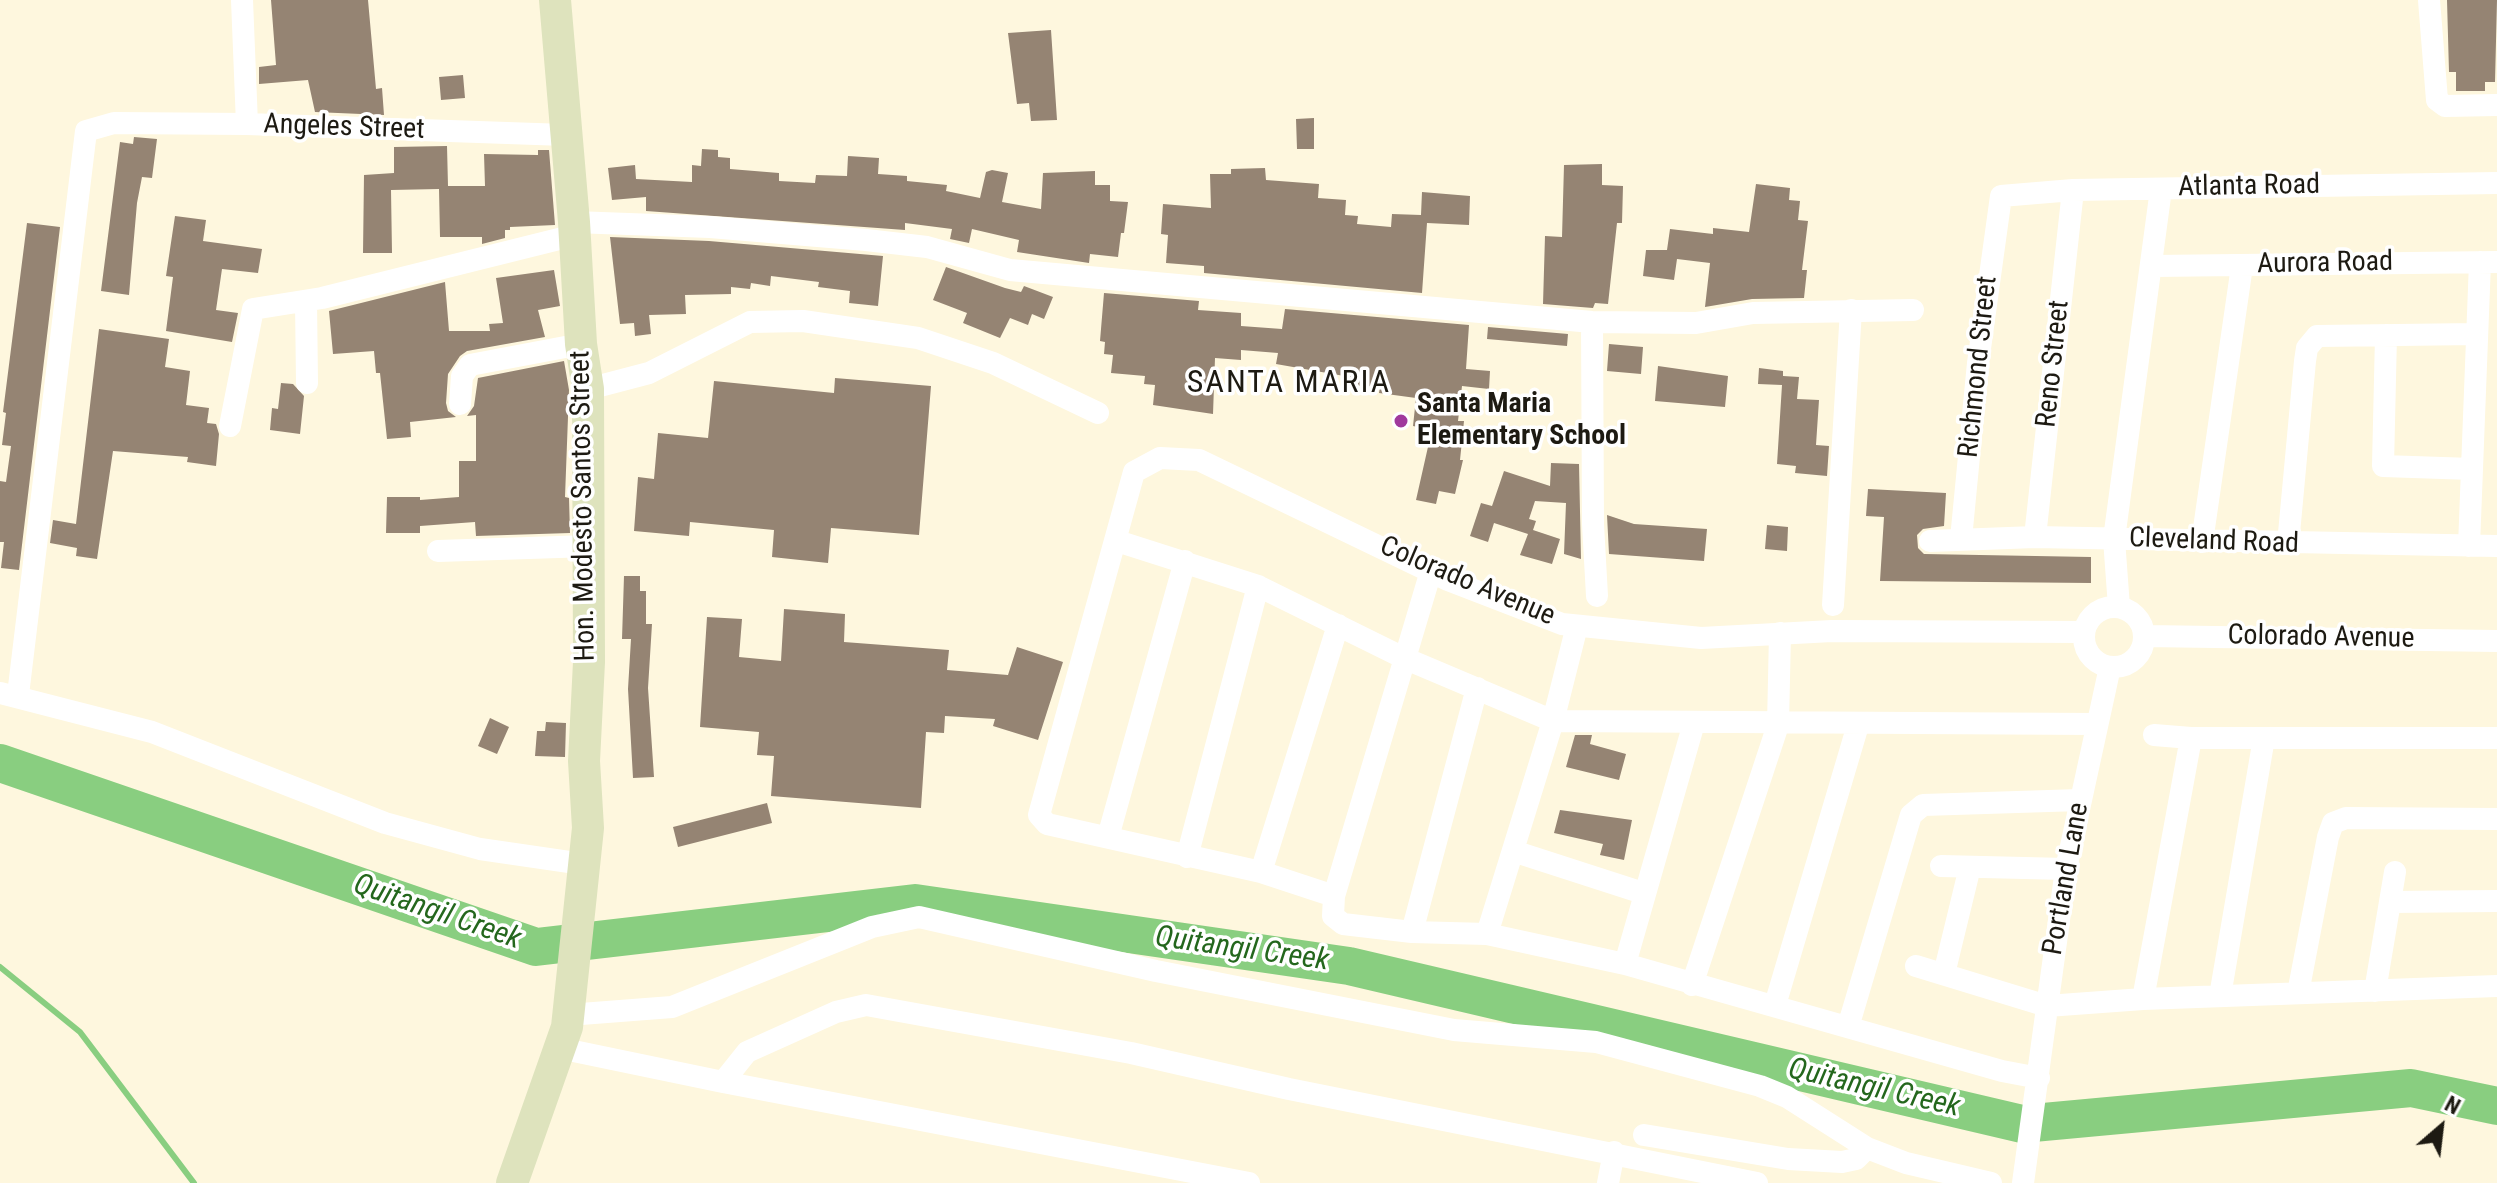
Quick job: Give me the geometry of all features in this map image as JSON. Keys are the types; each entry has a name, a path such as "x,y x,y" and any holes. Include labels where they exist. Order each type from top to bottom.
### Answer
{"street":[{"name":"Angeles Street","path":"242,0 247,124 565,135"},
{"name":"Hon. Modesto Santos Street","path":"512,1183 559,1048 570,999 576,916 588,828 584,761 589,546 588,389 581,344 555,0"},
{"path":"2429,0 2437,100 2445,106 2497,105"},
{"path":"247,124 114,123 86,131 9,694 152,732 385,823 480,849 583,864"},
{"name":"Atlanta Road","path":"2001,196 2073,190 2497,183"},
{"path":"2119,607 2114,539 2161,189"},
{"name":"Reno Street","path":"2035,537 2073,190"},
{"name":"Richmond Street","path":"1961,539 1980,347 2001,196"},
{"path":"230,426 253,309 306,301 574,228 710,227 866,240 927,247 1010,270 1592,322 1696,323 1753,313 1913,310"},
{"path":"2469,546 2477,334 2489,262"},
{"name":"Aurora Road","path":"2153,266 2489,262"},
{"path":"2202,542 2242,266"},
{"path":"306,301 307,383"},
{"path":"1833,605 1851,310"},
{"path":"588,389 649,373 750,322 803,321 918,338 993,363 1098,413"},
{"path":"1592,322 1593,524 1597,596"},
{"path":"2288,544 2307,348 2317,336 2477,334"},
{"path":"2386,335 2383,466 2472,469"},
{"path":"460,404 462,376 470,365 581,344"},
{"name":"Colorado Avenue","path":"1108,837 1047,824 1039,815 1134,472 1160,458 1199,460 1514,608 1577,626 1701,638 1780,633 2084,632"},
{"name":"Cleveland Road","path":"1930,541 2035,537 2497,546"},
{"path":"1117,541 1258,586 1404,658 1553,721 1778,725 2096,724"},
{"path":"438,551 589,546"},
{"path":"1185,561 1108,837 1261,872 1334,896"},
{"path":"1431,571 1334,896 1333,916 1343,924 1412,932 1487,934 1625,964 2002,1071 2038,1086"},
{"path":"1187,857 1258,586"},
{"path":"2119,607 2137,617 2145,636 2140,653 2127,665 2110,667 2095,660 2086,648 2084,632 2090,618 2103,608 2119,607"},
{"path":"1261,872 1338,625"},
{"path":"1487,934 1553,721 1577,626"},
{"path":"1692,985 1778,725 1780,633"},
{"name":"Colorado Avenue","path":"2145,636 2497,641"},
{"name":"Portland Lane","path":"2024,1176 2066,869 2110,667"},
{"path":"1412,932 1477,688"},
{"path":"1625,964 1694,723"},
{"path":"1775,1005 1858,725"},
{"path":"2154,735 2191,738 2497,738"},
{"path":"2143,999 2191,738"},
{"path":"2220,996 2264,738"},
{"path":"1848,1027 1911,815 1923,805 2080,800"},
{"path":"2298,993 2333,823 2346,818 2497,819"},
{"path":"1513,851 1643,893"},
{"path":"1941,866 2066,869"},
{"path":"1944,974 1970,867"},
{"path":"2375,991 2395,872"},
{"path":"2390,902 2497,901"},
{"path":"570,999 672,1007 872,927 919,917 1156,971 1454,1030 1596,1042 1760,1086 1787,1097 1905,1173 1991,1183"},
{"path":"1916,966 2047,1006 2143,999 2497,986"},
{"path":"723,1082 747,1052 836,1012 866,1005 1131,1053 1289,1089 1757,1183"},
{"path":"559,1048 1249,1183"},
{"path":"1644,1135 1788,1159 1842,1162 1856,1159 1867,1148"},
{"path":"1608,1183 1614,1152"}],"building":[{"path":"271,0 368,0 376,89 382,88 384,115 315,112 308,80 259,84 259,67 276,65"},
{"path":"2447,0 2497,0 2495,82 2485,82 2485,91 2456,91 2456,72 2449,72"},
{"path":"1051,30 1057,120 1031,121 1029,103 1017,104 1008,33"},
{"path":"463,75 465,98 441,100 439,77"},
{"path":"1314,118 1314,149 1297,149 1296,119"},
{"path":"134,137 157,139 152,178 142,177 137,203 129,295 101,291 120,142 133,144"},
{"path":"447,146 448,186 485,186 484,154 538,155 538,150 549,150 555,225 510,227 510,230 505,230 505,238 482,244 482,237 440,237 439,189 391,190 392,253 363,253 364,175 394,173 394,147"},
{"path":"702,149 718,150 718,157 730,158 730,169 779,173 779,181 815,183 816,175 847,176 848,156 879,158 878,174 907,176 907,181 947,185 946,191 980,198 986,172 992,170 1008,173 1002,202 1041,209 1043,173 1095,171 1095,185 1110,185 1110,201 1128,202 1124,233 1121,233 1118,257 1090,254 1089,263 1017,252 1019,240 972,229 969,243 950,239 952,229 905,223 905,230 646,211 646,197 612,200 608,168 635,165 636,179 692,182 692,165 701,166"},
{"path":"1602,164 1602,185 1623,186 1622,223 1617,223 1608,304 1595,303 1593,308 1543,304 1545,236 1562,237 1564,165"},
{"path":"1265,168 1266,180 1319,184 1318,198 1346,200 1345,215 1358,216 1357,224 1391,227 1392,214 1421,215 1422,192 1470,196 1469,225 1427,223 1422,293 1204,273 1204,266 1166,263 1168,235 1161,234 1163,204 1211,208 1210,174 1231,174 1231,169"},
{"path":"1756,184 1790,188 1789,200 1800,201 1798,220 1808,221 1802,270 1807,270 1804,298 1752,299 1705,307 1710,263 1677,259 1674,280 1643,276 1646,250 1667,250 1670,229 1713,234 1713,228 1749,232"},
{"path":"175,216 206,220 203,241 262,249 258,273 222,269 216,310 238,313 232,342 166,331 173,277 166,276"},
{"path":"27,223 60,227 19,570 1,568 4,542 0,542 0,481 6,482 11,446 2,445 6,413 3,412"},
{"path":"610,237 709,241 883,256 878,306 849,303 850,291 818,287 819,282 771,276 770,286 751,283 750,289 731,287 731,294 685,295 686,314 649,315 651,334 635,336 634,323 620,324"},
{"path":"946,267 1005,288 1021,292 1024,286 1053,297 1044,319 1032,314 1028,325 1010,318 1000,338 963,323 967,313 933,300"},
{"path":"554,270 560,306 538,310 545,337 467,351 448,374 446,403 448,411 456,417 410,422 411,437 387,439 380,373 376,373 374,351 333,354 329,311 445,282 449,331 490,331 489,324 503,323 496,278"},
{"path":"1104,293 1199,301 1198,310 1241,313 1241,326 1282,329 1285,309 1469,325 1466,369 1490,371 1489,389 1462,386 1458,421 1464,421 1460,460 1463,460 1455,494 1439,491 1436,504 1416,500 1430,438 1417,437 1418,427 1413,426 1416,398 1379,393 1380,387 1350,385 1350,377 1276,364 1278,353 1241,350 1241,360 1215,358 1213,414 1153,405 1155,385 1144,384 1145,376 1111,373 1113,355 1104,354 1105,342 1100,341"},
{"path":"1488,327 1568,334 1567,346 1487,339"},
{"path":"99,329 169,339 165,367 190,371 186,405 209,408 207,423 216,424 219,434 216,466 187,462 188,457 113,451 97,559 76,556 77,548 50,543 53,520 76,524"},
{"path":"1609,344 1643,347 1641,374 1607,371"},
{"path":"564,361 569,390 565,497 569,498 570,533 476,536 475,522 420,526 420,533 386,533 387,497 420,497 420,500 459,497 459,461 476,461 476,415 467,416 474,406 478,378"},
{"path":"1658,366 1728,376 1725,407 1655,401"},
{"path":"1759,368 1783,371 1783,376 1799,377 1797,399 1819,400 1816,445 1829,446 1827,476 1795,473 1796,466 1777,464 1782,385 1758,384"},
{"path":"835,378 931,386 919,535 831,528 828,563 772,557 774,530 690,522 689,536 634,531 638,477 654,479 658,433 708,438 714,381 834,393"},
{"path":"281,383 293,384 304,396 300,434 270,430 272,408 278,409"},
{"path":"1551,463 1579,464 1581,559 1564,554 1566,503 1535,501 1529,519 1536,521 1533,530 1560,539 1552,564 1520,555 1528,534 1494,523 1488,542 1470,536 1481,503 1492,506 1504,471 1550,486"},
{"path":"1868,489 1946,493 1944,526 1923,529 1917,535 1918,548 1924,554 2091,557 2091,583 1880,581 1884,517 1866,516"},
{"path":"1607,515 1634,524 1707,529 1704,561 1609,554"},
{"path":"1767,525 1788,527 1787,551 1765,549"},
{"path":"624,576 640,576 640,591 646,591 646,624 652,624 648,688 654,777 633,778 628,689 631,639 622,639"},
{"path":"784,609 845,614 844,642 949,650 947,670 1008,675 1017,647 1063,662 1038,740 993,726 995,719 945,716 944,733 926,732 921,808 771,796 774,756 757,755 759,732 700,727 707,617 742,619 739,657 781,661"},
{"path":"490,718 509,727 497,754 478,746"},
{"path":"546,722 566,723 565,757 535,756 537,731 545,731"},
{"path":"1575,735 1592,735 1590,744 1626,754 1619,780 1566,767"},
{"path":"767,803 772,823 678,847 673,827"},
{"path":"1560,810 1632,820 1624,860 1600,855 1603,844 1554,833"}],"waterway":[{"name":"Quitangil Creek","path":"0,763 536,947 915,903 1349,966 2022,1124 2411,1088 2497,1106"},
{"path":"0,967 80,1032 194,1183"}],"place":[{"name":"Santa Maria Elementary School","path":"1401,421"}],"district":[{"name":"SANTA MARIA","path":"1289,384"}]}
